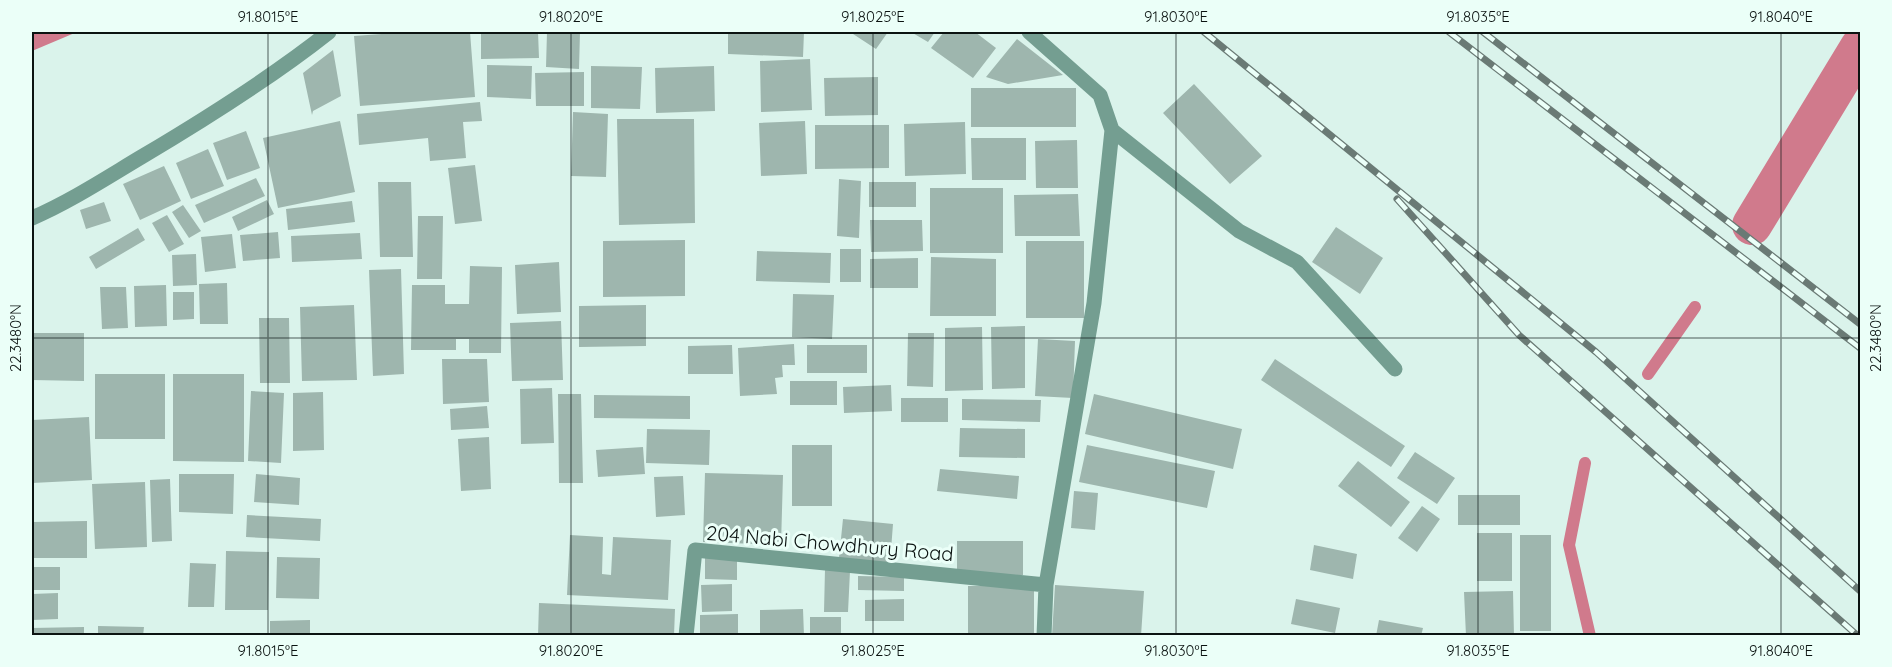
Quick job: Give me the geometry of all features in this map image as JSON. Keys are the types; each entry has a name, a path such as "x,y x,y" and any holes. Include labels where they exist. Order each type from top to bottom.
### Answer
{"street":[{"path":"32,218 60,206 197,124 291,62 329,32"},
{"path":"1029,32 1100,95 1112,130 1094,303 1046,585 1044,636"},
{"path":"1112,130 1239,231 1298,262 1395,369"},
{"name":"204 Nabi Chowdhury Road","path":"686,636 695,550 1046,585"}],"shaded area":[{"path":"32,32 77,32 32,51"}],"building":[{"path":"409,32 470,32 475,97 360,106 354,36"},
{"path":"481,32 538,32 539,58 481,59"},
{"path":"547,32 580,32 579,69 546,67"},
{"path":"728,32 804,32 803,57 728,54"},
{"path":"850,32 888,32 876,49"},
{"path":"911,32 935,32 928,42"},
{"path":"944,32 975,32 996,48 973,78 931,48"},
{"path":"1017,39 1063,75 1008,84 986,77"},
{"path":"333,50 341,96 313,111 312,115 303,73"},
{"path":"810,59 812,110 761,112 760,61"},
{"path":"487,65 532,66 531,99 487,97"},
{"path":"591,66 642,67 640,109 591,108"},
{"path":"714,66 715,111 656,113 655,68"},
{"path":"584,72 584,106 536,106 535,73"},
{"path":"878,77 878,115 825,116 824,78"},
{"path":"1194,84 1262,156 1230,184 1163,113"},
{"path":"971,88 1076,88 1076,127 971,127"},
{"path":"480,102 482,121 463,122 466,158 430,161 428,138 359,145 357,114"},
{"path":"573,112 608,114 606,177 571,176"},
{"path":"617,119 694,119 695,223 619,225"},
{"path":"340,121 355,192 278,208 263,138"},
{"path":"805,121 807,174 761,176 759,123"},
{"path":"965,122 966,174 905,176 904,124"},
{"path":"815,125 889,125 889,168 815,169"},
{"path":"246,131 260,168 227,180 213,143"},
{"path":"971,138 1026,138 1026,180 972,180"},
{"path":"1077,140 1078,188 1036,188 1035,141"},
{"path":"208,149 224,186 191,199 176,163"},
{"path":"475,165 482,221 455,224 448,168"},
{"path":"164,166 181,201 140,220 123,184"},
{"path":"256,178 265,196 204,223 195,205"},
{"path":"839,179 861,181 859,238 837,236"},
{"path":"378,182 411,182 413,257 380,257"},
{"path":"869,182 916,182 916,207 869,207"},
{"path":"930,188 1003,188 1003,253 930,253"},
{"path":"1078,194 1080,236 1015,236 1014,195"},
{"path":"267,200 274,214 238,231 232,217"},
{"path":"352,201 355,222 288,230 286,209"},
{"path":"104,202 111,221 86,229 80,210"},
{"path":"183,205 201,231 189,238 172,212"},
{"path":"167,215 184,244 169,252 152,223"},
{"path":"418,216 443,216 442,279 417,279"},
{"path":"870,220 922,220 923,251 871,252"},
{"path":"1336,227 1383,258 1360,294 1312,262"},
{"path":"138,228 145,240 96,269 89,257"},
{"path":"278,232 280,258 243,261 240,235"},
{"path":"360,233 362,259 292,262 291,236"},
{"path":"232,234 236,268 205,272 201,237"},
{"path":"685,240 685,296 603,297 603,241"},
{"path":"1026,241 1084,241 1084,318 1026,318"},
{"path":"840,249 861,249 861,282 840,282"},
{"path":"757,251 831,253 830,283 756,281"},
{"path":"196,254 197,285 173,286 172,255"},
{"path":"931,257 996,259 996,316 930,316"},
{"path":"918,258 918,288 870,288 870,259"},
{"path":"559,262 561,312 517,314 515,265"},
{"path":"470,266 502,267 501,353 469,353 469,339 456,339 456,350 411,350 412,285 445,285 445,304 469,304"},
{"path":"401,269 404,374 373,376 369,270"},
{"path":"227,283 228,324 200,324 199,284"},
{"path":"166,285 167,326 135,327 134,286"},
{"path":"100,287 126,287 128,328 102,329"},
{"path":"173,292 194,292 194,319 173,320"},
{"path":"793,294 834,295 832,339 792,337"},
{"path":"354,305 357,380 302,381 300,307"},
{"path":"646,305 646,346 579,347 579,306"},
{"path":"259,318 289,318 290,383 260,383"},
{"path":"561,321 563,380 512,381 510,323"},
{"path":"1025,326 1025,388 992,389 991,327"},
{"path":"982,327 983,390 945,391 945,328"},
{"path":"32,333 84,333 84,381 32,380"},
{"path":"908,333 934,333 933,387 907,386"},
{"path":"1038,339 1075,341 1073,398 1035,396"},
{"path":"794,344 795,365 782,365 783,377 775,378 777,394 740,396 738,348"},
{"path":"732,345 733,374 688,374 688,346"},
{"path":"807,345 867,345 867,373 807,373"},
{"path":"442,359 487,359 489,402 443,404"},
{"path":"1275,359 1405,446 1391,467 1261,380"},
{"path":"95,374 165,374 165,439 95,439"},
{"path":"173,374 244,374 244,462 173,461"},
{"path":"790,381 837,381 837,405 790,405"},
{"path":"891,385 892,411 844,413 843,387"},
{"path":"552,388 554,443 521,444 520,389"},
{"path":"251,391 284,393 281,463 248,461"},
{"path":"323,392 324,450 293,451 293,393"},
{"path":"558,394 581,394 583,483 559,483"},
{"path":"1094,394 1242,429 1233,469 1085,434"},
{"path":"594,395 690,396 690,419 594,418"},
{"path":"901,398 948,398 948,422 901,422"},
{"path":"962,399 1041,400 1040,422 962,420"},
{"path":"487,406 489,428 451,430 450,409"},
{"path":"89,417 92,480 32,483 32,420"},
{"path":"960,428 1025,429 1025,458 959,457"},
{"path":"647,429 710,430 709,465 646,463"},
{"path":"489,437 491,489 461,491 458,439"},
{"path":"792,445 832,445 832,506 792,506"},
{"path":"1087,445 1215,471 1207,508 1079,482"},
{"path":"643,447 645,474 598,477 596,450"},
{"path":"1415,452 1455,478 1437,504 1397,478"},
{"path":"1358,461 1410,502 1391,527 1338,486"},
{"path":"940,469 1019,476 1017,499 937,491"},
{"path":"705,473 783,475 781,545 703,542"},
{"path":"179,474 234,474 233,514 179,512"},
{"path":"256,474 300,478 299,505 254,502"},
{"path":"683,476 685,515 656,517 654,477"},
{"path":"170,479 172,541 152,542 150,480"},
{"path":"145,482 147,547 95,549 92,484"},
{"path":"1074,491 1098,493 1095,530 1071,528"},
{"path":"1458,495 1520,495 1520,525 1458,525"},
{"path":"1422,506 1440,519 1417,552 1398,538"},
{"path":"247,515 321,519 320,541 246,537"},
{"path":"843,519 893,524 890,563 839,558"},
{"path":"87,521 87,558 32,558 32,522"},
{"path":"1477,533 1512,533 1512,581 1477,581"},
{"path":"570,535 603,537 602,574 611,575 613,537 671,540 668,600 567,595"},
{"path":"1520,535 1551,535 1551,631 1520,631"},
{"path":"957,541 1023,541 1023,575 957,575"},
{"path":"1314,545 1357,554 1353,579 1310,570"},
{"path":"226,551 269,552 268,610 225,610"},
{"path":"705,556 737,558 737,580 705,579"},
{"path":"277,557 320,558 319,599 276,598"},
{"path":"190,563 216,564 214,607 188,607"},
{"path":"32,567 60,567 60,590 32,590"},
{"path":"825,569 850,571 848,612 824,612"},
{"path":"858,576 904,577 904,591 858,590"},
{"path":"732,584 732,611 702,612 701,585"},
{"path":"1055,585 1144,591 1141,636 1052,636"},
{"path":"968,586 1034,586 1034,636 968,636"},
{"path":"1513,591 1514,636 1466,636 1464,592"},
{"path":"58,593 58,619 32,620 32,594"},
{"path":"904,599 904,621 865,621 865,600"},
{"path":"1296,599 1340,608 1335,633 1291,624"},
{"path":"539,603 675,609 674,636 538,636"},
{"path":"803,609 804,636 760,636 760,610"},
{"path":"738,614 738,636 700,636 700,615"},
{"path":"810,617 841,617 841,636 810,636"},
{"path":"310,620 310,636 270,636 270,621"},
{"path":"1379,620 1423,628 1421,636 1376,636"},
{"path":"98,626 144,627 143,636 98,636"},
{"path":"84,627 84,636 32,636 32,628"},
{"path":"1169,633 1221,633 1221,636 1169,636"}],"waterway":[{"path":"1752,225 1860,47"},
{"path":"1648,374 1695,307"},
{"path":"1585,463 1569,545 1590,636"}],"railway":[{"path":"1204,32 1596,352 1860,591"},
{"path":"1449,32 1860,348"},
{"path":"1483,32 1860,324"},
{"path":"1397,199 1519,335 1858,636"}]}
